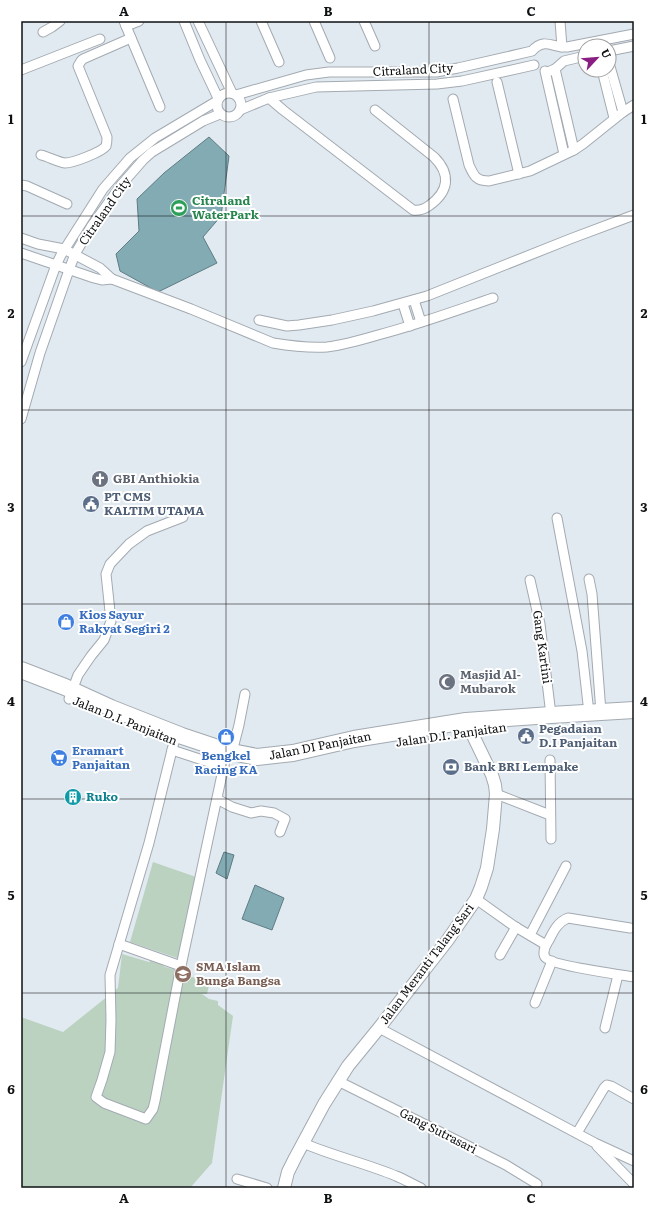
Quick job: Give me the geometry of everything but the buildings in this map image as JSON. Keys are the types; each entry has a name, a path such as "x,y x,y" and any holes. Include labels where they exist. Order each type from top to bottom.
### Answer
{"highway":[{"name":"Jalan DI Panjaitan","path":"21,670 70,695 111,708 227,757 268,756 292,753 354,739 551,715 595,712 623,717 634,710"},
{"name":"Jalan D.I. Panjaitan","path":"21,679 70,695 173,746 202,755 227,757"},
{"name":"Jalan D.I. Panjaitan","path":"468,725 503,727 623,717"}],"street":[{"path":"43,32 60,21"},
{"path":"139,21 125,23 160,107"},
{"path":"184,21 218,99 217,109 220,114"},
{"path":"198,21 234,94 241,102 240,110"},
{"path":"261,21 279,62"},
{"path":"314,21 330,58"},
{"path":"364,21 375,46"},
{"path":"560,21 560,56 557,67 574,150"},
{"name":"Citraland City","path":"21,362 56,265 64,249 103,188 130,158 155,138 218,99 224,93 234,94 306,75 329,72 436,72 532,51 535,47 543,43 559,46 634,34"},
{"path":"41,154 65,163 88,156 102,150 105,147 107,137 78,66 84,59 132,38"},
{"path":"21,70 100,39"},
{"path":"617,49 634,46"},
{"path":"532,51 531,55 534,65 537,69 545,71 557,67 569,59 577,58"},
{"path":"205,70 219,65"},
{"name":"Citraland City","path":"21,419 40,353 75,254 90,227 122,184 143,160 162,145 204,121 220,114 229,117 236,115 240,110 269,98 316,87 437,84 462,81 534,65"},
{"path":"545,71 564,154"},
{"path":"604,78 614,118"},
{"path":"613,78 623,112"},
{"path":"282,82 285,94"},
{"path":"497,82 519,174"},
{"path":"269,98 413,210 418,211 427,207 443,194 445,189 446,180 439,162 375,110"},
{"path":"453,99 469,165 474,175 479,180 489,181 519,174 574,150 614,118 634,105"},
{"path":"21,186 27,186 67,204"},
{"path":"259,320 288,326 299,325 332,320 403,304 462,283 570,239 634,215"},
{"path":"21,238 38,244 64,249 100,268 112,279"},
{"path":"21,253 98,279 112,279 191,309 273,343 286,346 328,347 350,343 410,326 493,298"},
{"path":"414,300 422,322"},
{"path":"403,304 410,326"},
{"path":"70,695 78,675 104,640 111,621 106,574 110,564 129,544 147,531 183,517"},
{"path":"557,518 595,712"},
{"path":"589,579 592,594 595,712"},
{"name":"Gang Kartini","path":"530,580 540,624 551,715"},
{"path":"173,746 149,843 110,975 110,1052 96,1097 104,1103 146,1119 153,1109 155,1101 181,966 217,799 227,757 239,725 245,694"},
{"name":"Jalan Meranti Talang Sari","path":"284,1188 288,1172 338,1081 348,1066 447,940 476,899 487,868 493,830 496,794 492,775 468,725"},
{"path":"550,760 550,815 552,838"},
{"path":"496,794 550,815"},
{"path":"217,799 232,807 251,813 261,811 274,813 285,819 280,832"},
{"path":"530,935 566,866"},
{"path":"476,899 516,927 546,945"},
{"path":"630,928 568,918 557,925 546,945 544,957 552,961 634,978"},
{"path":"500,955 516,927"},
{"path":"119,944 181,966"},
{"path":"535,1003 552,961"},
{"path":"605,1028 618,975"},
{"path":"379,1028 595,1144 634,1161"},
{"name":"Gang Sutrasari","path":"338,1081 506,1165 537,1184"},
{"path":"577,1133 607,1085 634,1099"},
{"path":"303,1143 323,1152 364,1164 397,1176 421,1188"},
{"path":"595,1144 634,1184"},
{"path":"238,1179 267,1188"}],"green space":[{"path":"153,862 196,877 180,959 130,942"},
{"path":"122,954 149,962 153,959 165,967 176,970 176,975 187,983 189,976 210,982 207,994 202,994 209,999 218,1001 218,1005 233,1016 212,1163 190,1188 21,1188 21,1017 63,1032 118,988"}],"water":[{"name":"Citraland WaterPark","path":"209,137 229,156 221,216 203,237 217,263 158,292 120,271 116,254 139,231 137,199 164,173"},
{"path":"224,852 234,855 227,879 216,873"},
{"path":"255,885 284,898 272,930 242,919"}],"place":[{"name":"Citraland WaterPark","path":"179,208"},
{"name":"GBI Anthiokia","path":"100,479"},
{"name":"PT CMS KALTIM UTAMA","path":"91,504"},
{"name":"Kios Sayur Rakyat Segiri 2","path":"66,622"},
{"name":"Masjid Al- Mubarok","path":"447,682"},
{"name":"Pegadaian D.I Panjaitan","path":"526,736"},
{"name":"Bengkel Racing KA","path":"226,737"},
{"name":"Eramart Panjaitan","path":"59,758"},
{"name":"Bank BRI Lempake","path":"451,767"},
{"name":"Ruko","path":"73,797"},
{"name":"SMA Islam Bunga Bangsa","path":"183,974"}]}
